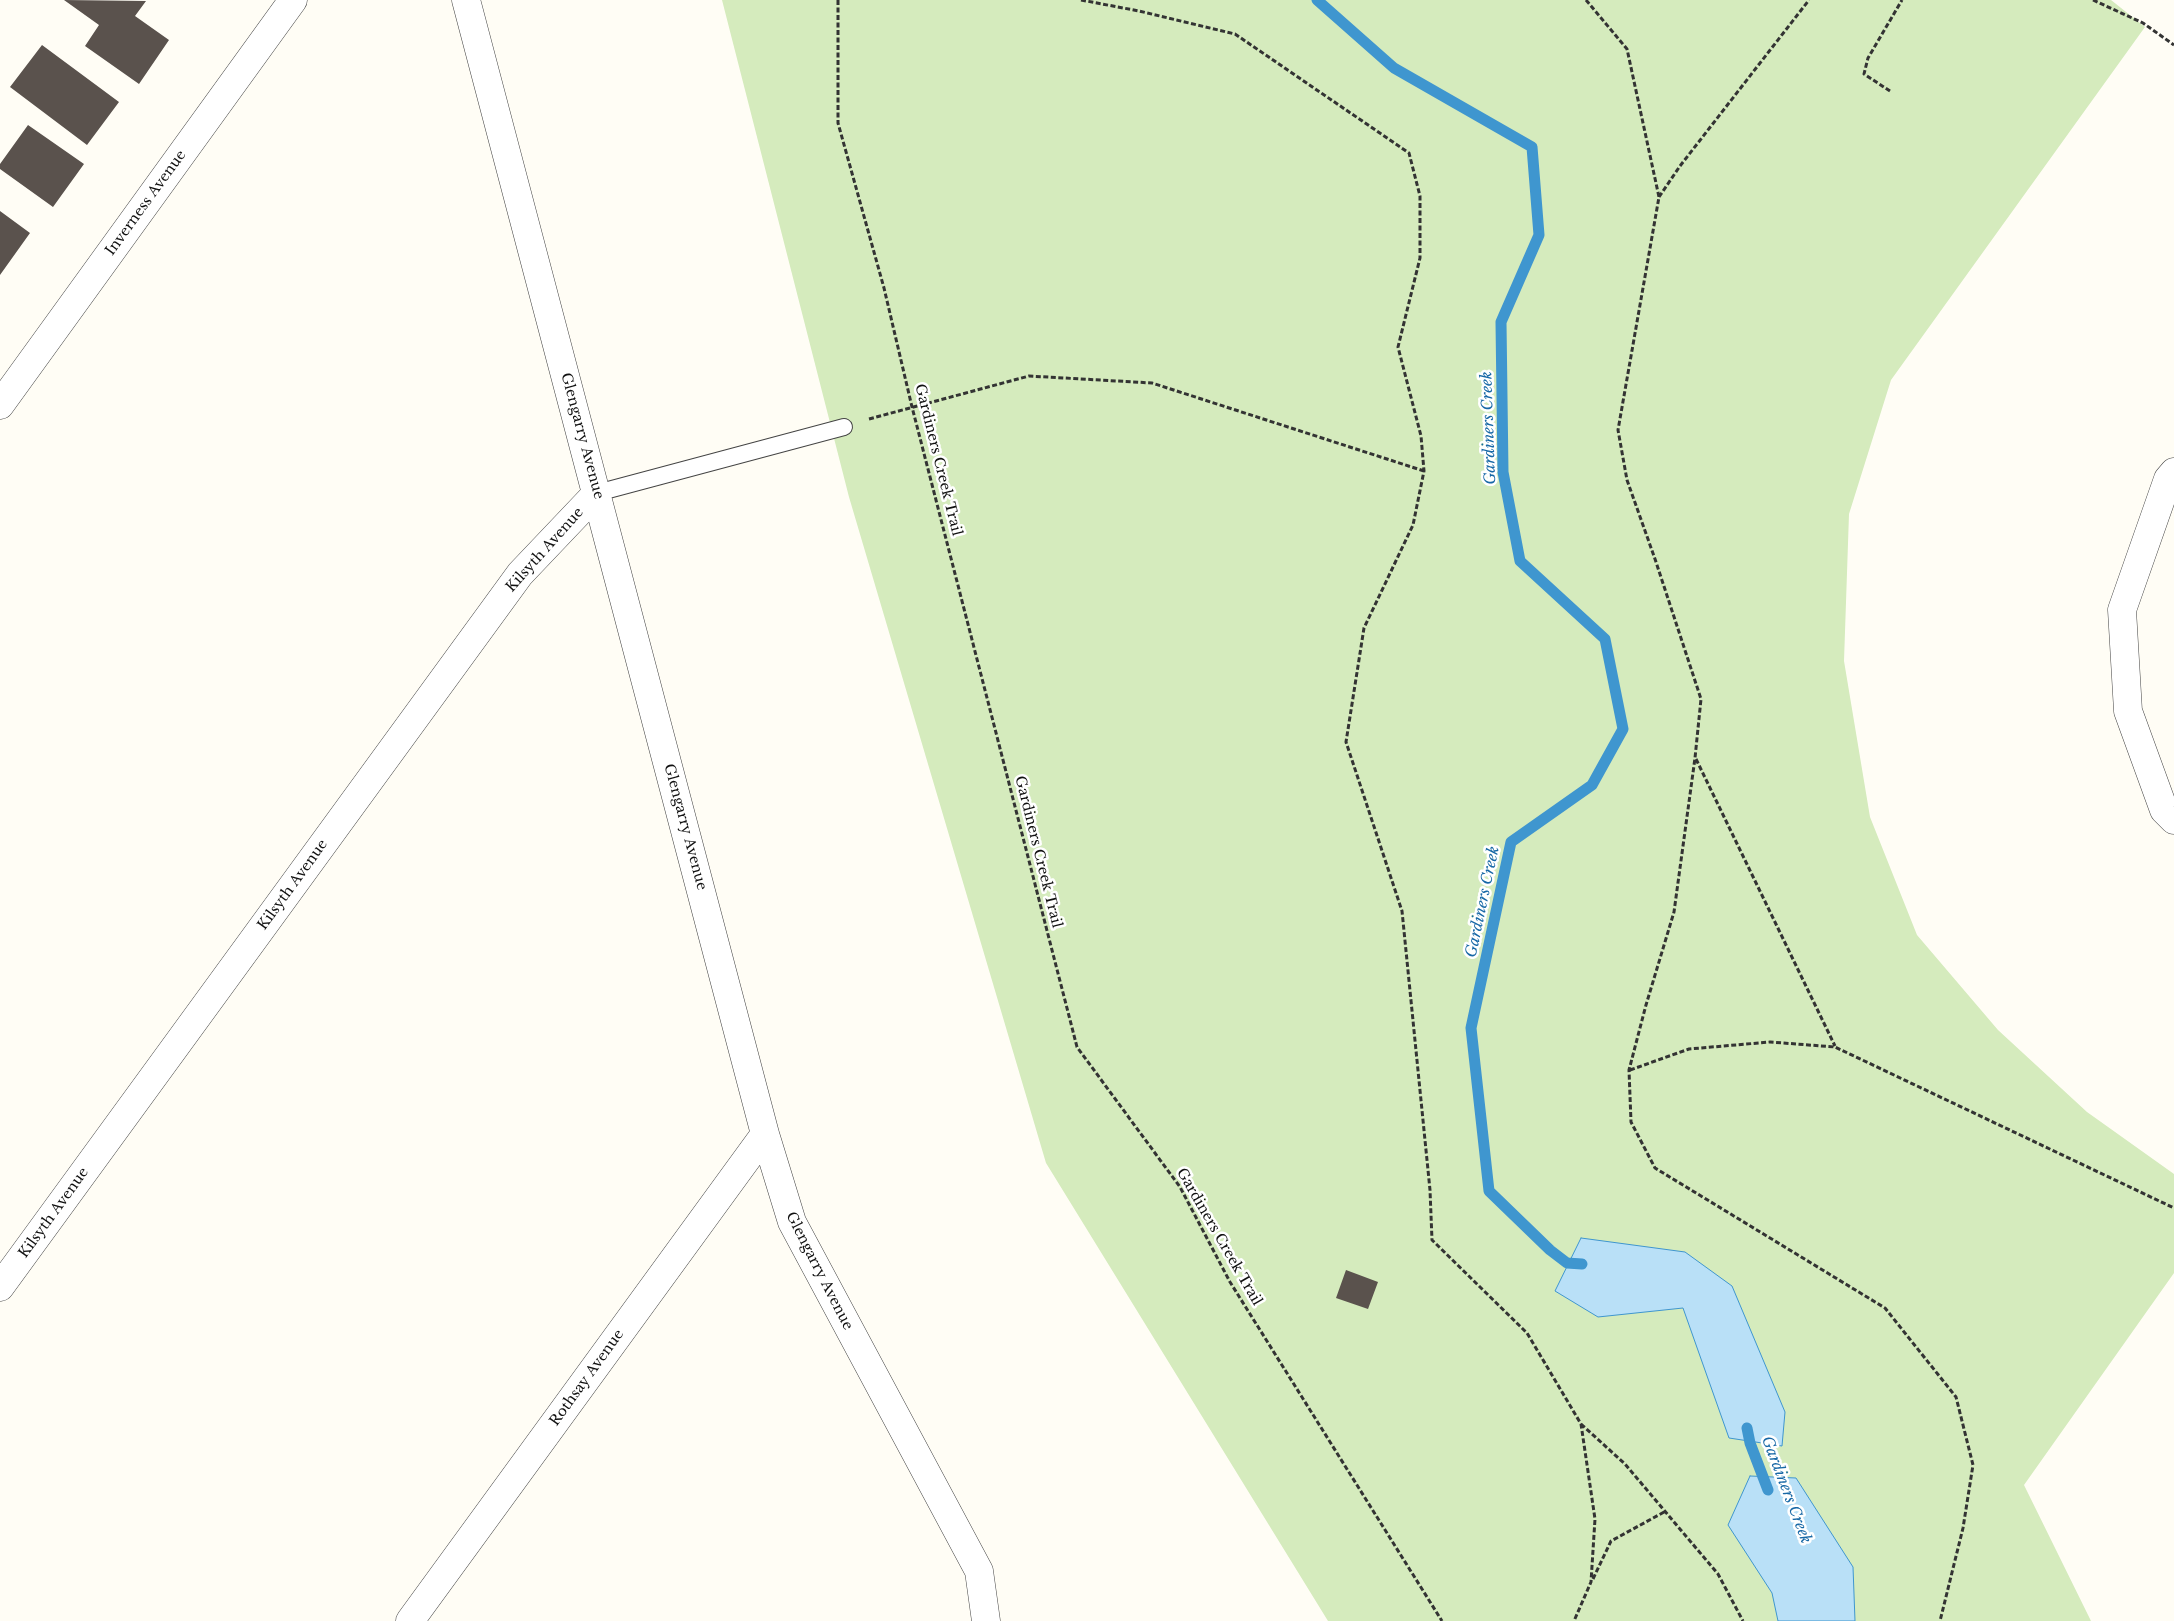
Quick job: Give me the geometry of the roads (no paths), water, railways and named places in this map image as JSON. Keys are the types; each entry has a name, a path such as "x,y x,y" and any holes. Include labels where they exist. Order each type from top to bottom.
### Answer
{"street":[{"name":"Inverness Avenue","path":"0,405 293,0"},
{"name":"Glengarry Avenue","path":"466,0 765,1134 792,1222 979,1571 986,1621"},
{"path":"2169,815 2128,712 2122,610 2168,480 2174,472"},
{"name":"Kilsyth Avenue","path":"0,1287 520,574 597,493"},
{"name":"Rothsay Avenue","path":"410,1621 765,1134"}],"lane":[{"path":"597,493 844,427"}],"water":[{"path":"1581,1238 1685,1252 1732,1286 1785,1412 1782,1446 1729,1438 1683,1308 1598,1317 1555,1291"},
{"path":"1750,1476 1796,1478 1853,1567 1855,1621 1778,1621 1772,1593 1728,1525"}],"waterway":[{"name":"Gardiners Creek","path":"1317,0 1394,68 1532,147 1539,235 1501,322 1503,472 1520,561 1605,639 1623,729 1592,785 1511,842 1471,1028 1489,1191 1550,1250 1567,1263 1582,1264"},
{"name":"Gardiners Creek","path":"1747,1428 1750,1443 1768,1490"}]}
